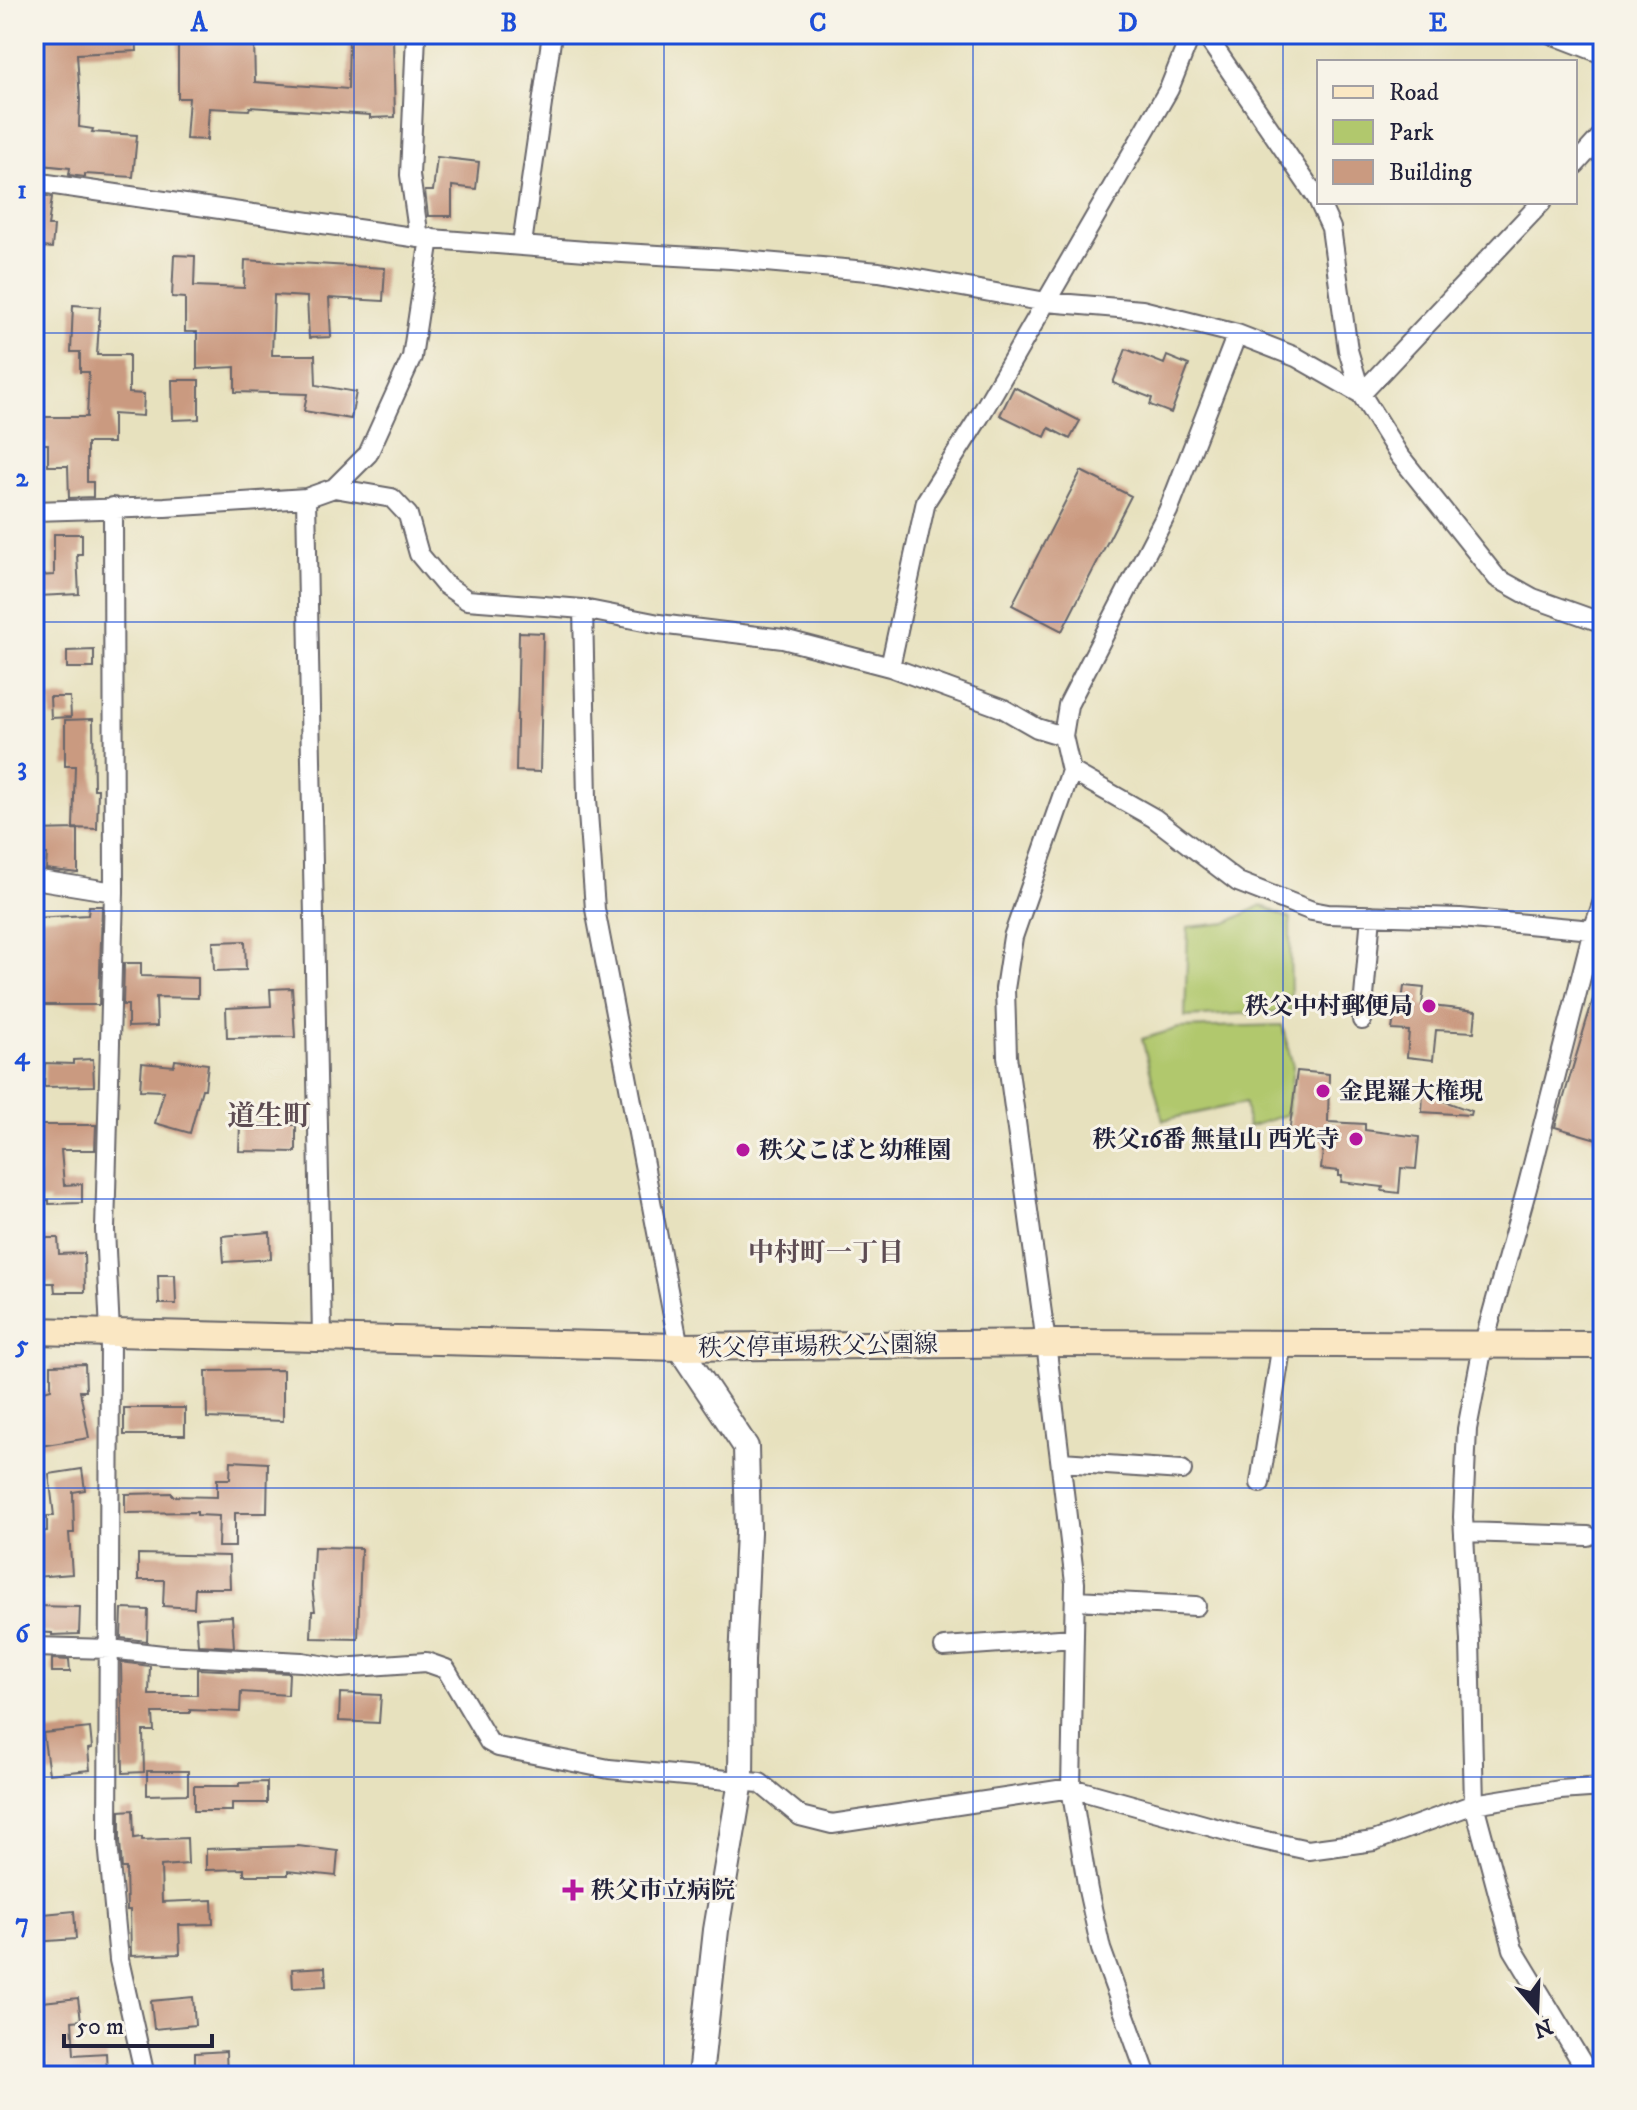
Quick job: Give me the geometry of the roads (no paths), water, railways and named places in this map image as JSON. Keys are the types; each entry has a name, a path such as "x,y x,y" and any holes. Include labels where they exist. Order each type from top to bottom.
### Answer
{"main road":[{"name":"秩父停車場秩父公園線","path":"34,1331 679,1347 1046,1343 1603,1345"}],"street":[{"path":"34,511 306,498 334,488 368,454 412,357 424,238 410,175 416,34"},
{"path":"522,244 552,34"},
{"path":"890,667 926,501 980,416 1169,89 1191,34"},
{"path":"1205,34 1317,199"},
{"path":"1551,34 1603,54"},
{"path":"1577,163 1603,134"},
{"path":"34,182 424,238 879,272 1046,302 1142,310 1237,334 1296,357 1361,394"},
{"path":"1320,204 1331,228 1348,350 1361,394 1399,455 1497,578 1533,598 1603,623"},
{"path":"1361,394 1540,204"},
{"path":"1147,2076 1101,1949 1071,1788 1075,1600 1061,1462 1007,1056 1005,989 1013,937 1071,771 1063,736 1068,705 1168,511 1237,334"},
{"path":"334,488 392,498 408,515 419,554 444,584 467,600 583,609 659,624 783,639 890,667 1002,708 1037,728 1063,736"},
{"path":"306,498 322,1337"},
{"path":"113,507 114,892 105,1230 110,1332 108,1842 119,1960 145,2076"},
{"path":"583,609 587,799 595,909 679,1347 746,1447 748,1532 741,1781 716,1930 700,2076"},
{"path":"1071,771 1154,818 1238,882 1312,911 1460,918 1593,930"},
{"path":"34,879 114,892"},
{"path":"1590,2076 1513,1949 1474,1804 1464,1532 1467,1429 1483,1346 1603,901"},
{"path":"1362,1020 1371,915"},
{"path":"1260,1483 1282,1343"},
{"path":"1061,1462 1182,1470"},
{"path":"1464,1532 1588,1536"},
{"path":"1075,1600 1196,1606"},
{"path":"944,1647 1074,1638"},
{"path":"34,1647 302,1662 340,1668 426,1662 446,1669 461,1689 489,1742 498,1747 609,1769 760,1783 800,1816 832,1824 1071,1788 1248,1837 1308,1850 1374,1841 1474,1804 1560,1790 1603,1787"}],"place":[{"name":"秩父中村郵便局","path":"1429,1006"},
{"name":"金毘羅大権現","path":"1323,1091"},
{"name":"秩父16番 無量山 西光寺","path":"1356,1139"},
{"name":"秩父こばと幼稚園","path":"743,1150"},
{"name":"秩父市立病院","path":"573,1890"}],"district":[{"name":"道生町","path":"269,1115"},
{"name":"中村町一丁目","path":"826,1252"}]}
